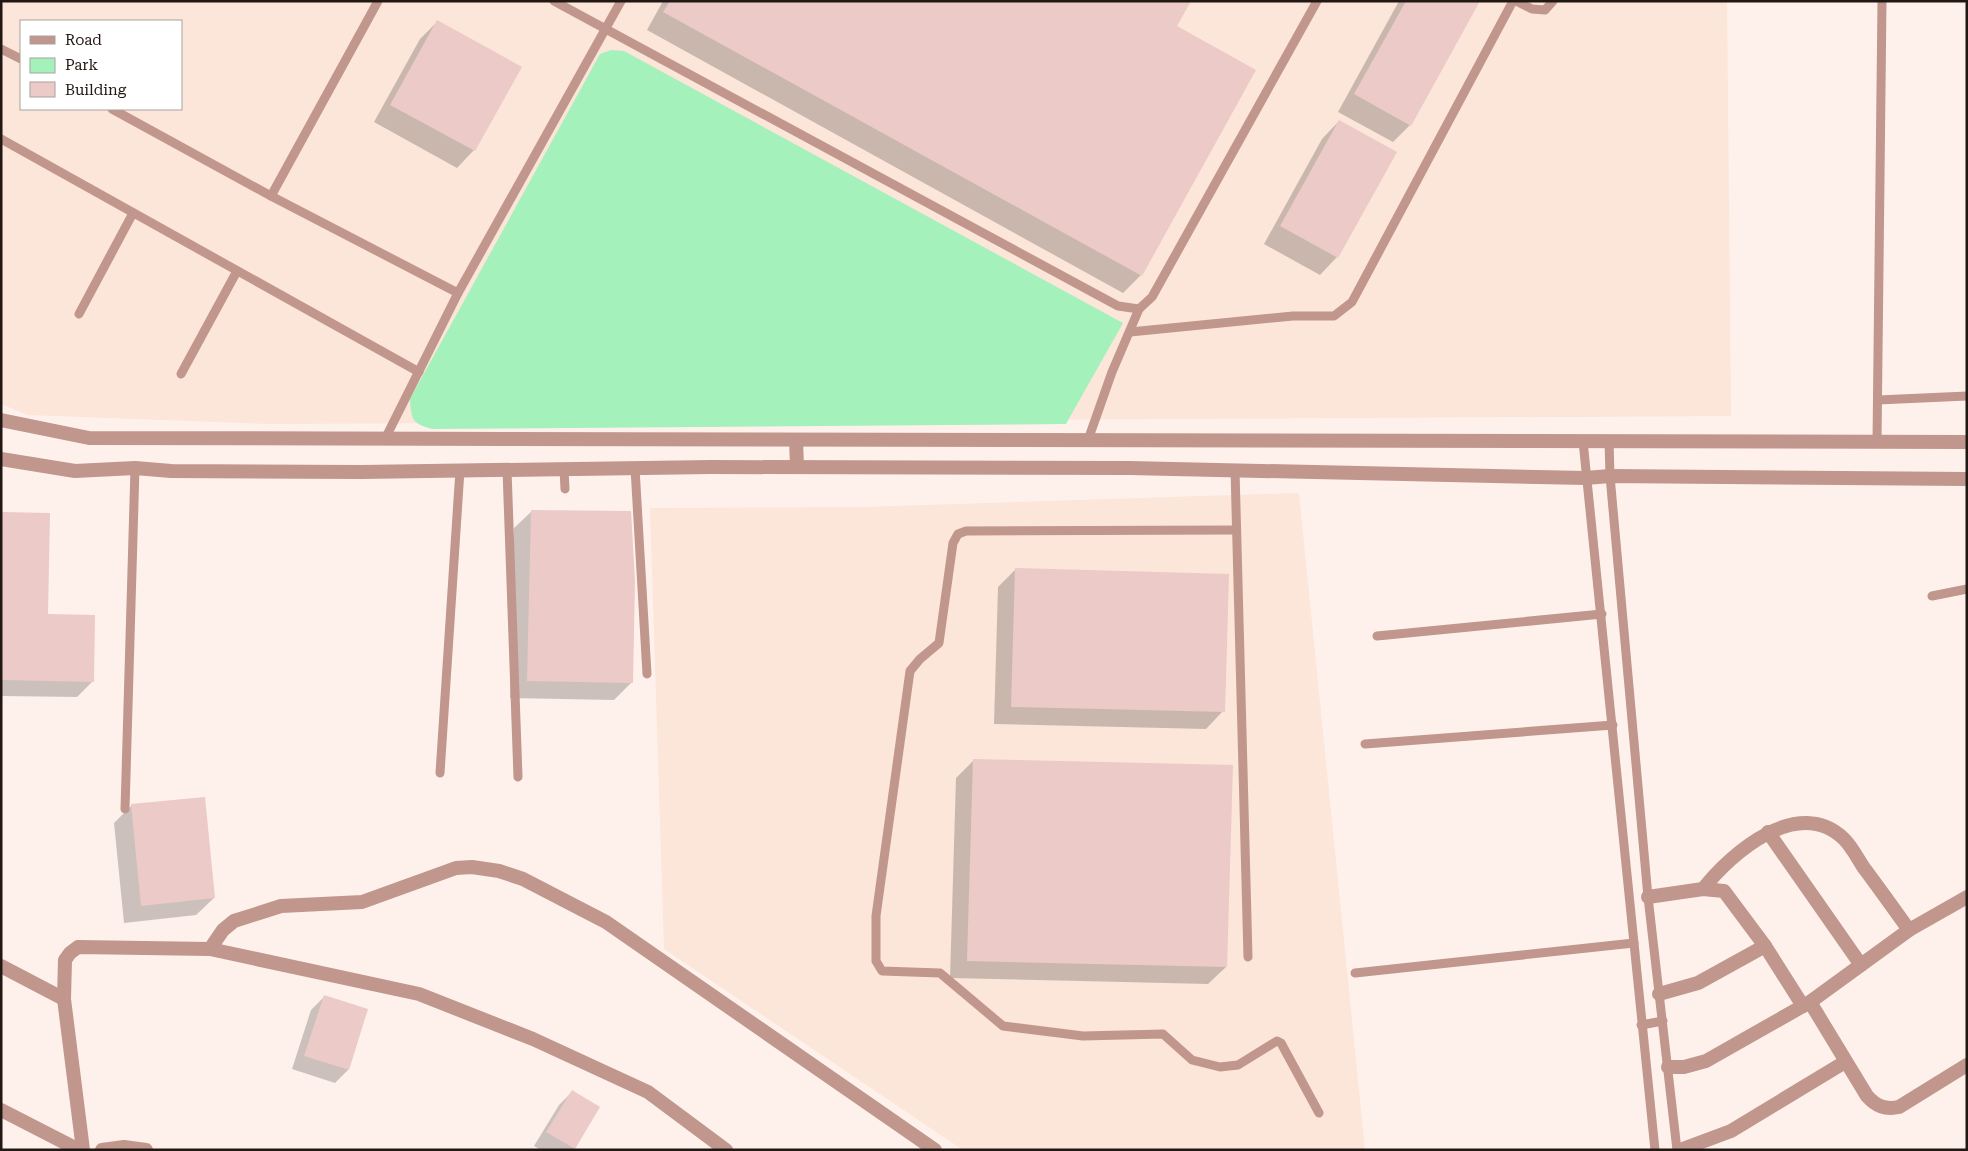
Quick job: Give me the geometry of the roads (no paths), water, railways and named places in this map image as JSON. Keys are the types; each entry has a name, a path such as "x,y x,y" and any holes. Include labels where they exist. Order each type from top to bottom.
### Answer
{"street":[{"path":"1,420 89,438 1967,442"},
{"path":"796,440 797,467"},
{"path":"1,459 75,471 135,468 171,471 797,467 1129,468 1586,478 1610,476 1967,479"},
{"path":"1703,889 1718,871 1768,832 1783,825 1813,823 1828,828 1844,839 1909,930"},
{"path":"1768,832 1861,965"},
{"path":"210,949 224,930 234,921 281,906 362,902 456,868 472,866 499,871 523,878 606,922 935,1150"},
{"path":"1648,898 1703,889 1724,891 1728,894 1806,1004 1867,1096 1888,1110 1899,1107 1967,1065"},
{"path":"1668,1067 1684,1067 1706,1061 1806,1004 1909,930 1967,898"},
{"path":"1660,994 1698,983 1765,946"},
{"path":"83,1150 64,999 65,960 78,947 210,949 428,998 533,1039 648,1092 726,1150"},
{"path":"1,966 64,999"},
{"path":"1679,1150 1731,1131 1845,1062"},
{"path":"1,1110 79,1150"},
{"path":"102,1150 124,1147 146,1150"}],"lane":[{"path":"272,196 378,1"},
{"path":"554,1 1118,306 1139,309"},
{"path":"385,439 458,293 621,1"},
{"path":"1088,440 1112,372 1139,309 1152,297 1317,1"},
{"path":"1130,332 1293,316 1334,316 1352,302 1514,1 1532,9 1546,10 1554,1"},
{"path":"1878,442 1882,1"},
{"path":"1,48 20,59"},
{"path":"114,110 272,196 458,293"},
{"path":"1,139 419,372"},
{"path":"79,314 133,213"},
{"path":"181,374 237,271"},
{"path":"1878,400 1967,396"},
{"path":"1583,441 1614,725 1655,1150"},
{"path":"1609,441 1610,476 1648,898 1679,1150"},
{"path":"125,808 135,468"},
{"path":"635,468 647,674"},
{"path":"564,469 565,489"},
{"path":"440,772 460,470"},
{"path":"508,470 518,777"},
{"path":"1235,470 1248,958"},
{"path":"1236,530 966,530 958,534 953,543 939,643 920,659 910,671 876,916 876,961 882,971 940,972 1003,1026 1083,1036 1163,1034 1192,1060 1220,1067 1238,1065 1277,1041 1281,1043 1319,1113"},
{"path":"1932,596 1967,589"},
{"path":"1377,636 1602,614"},
{"path":"1365,744 1614,725"},
{"path":"1355,973 1634,943"},
{"path":"1642,1025 1662,1021"}]}
